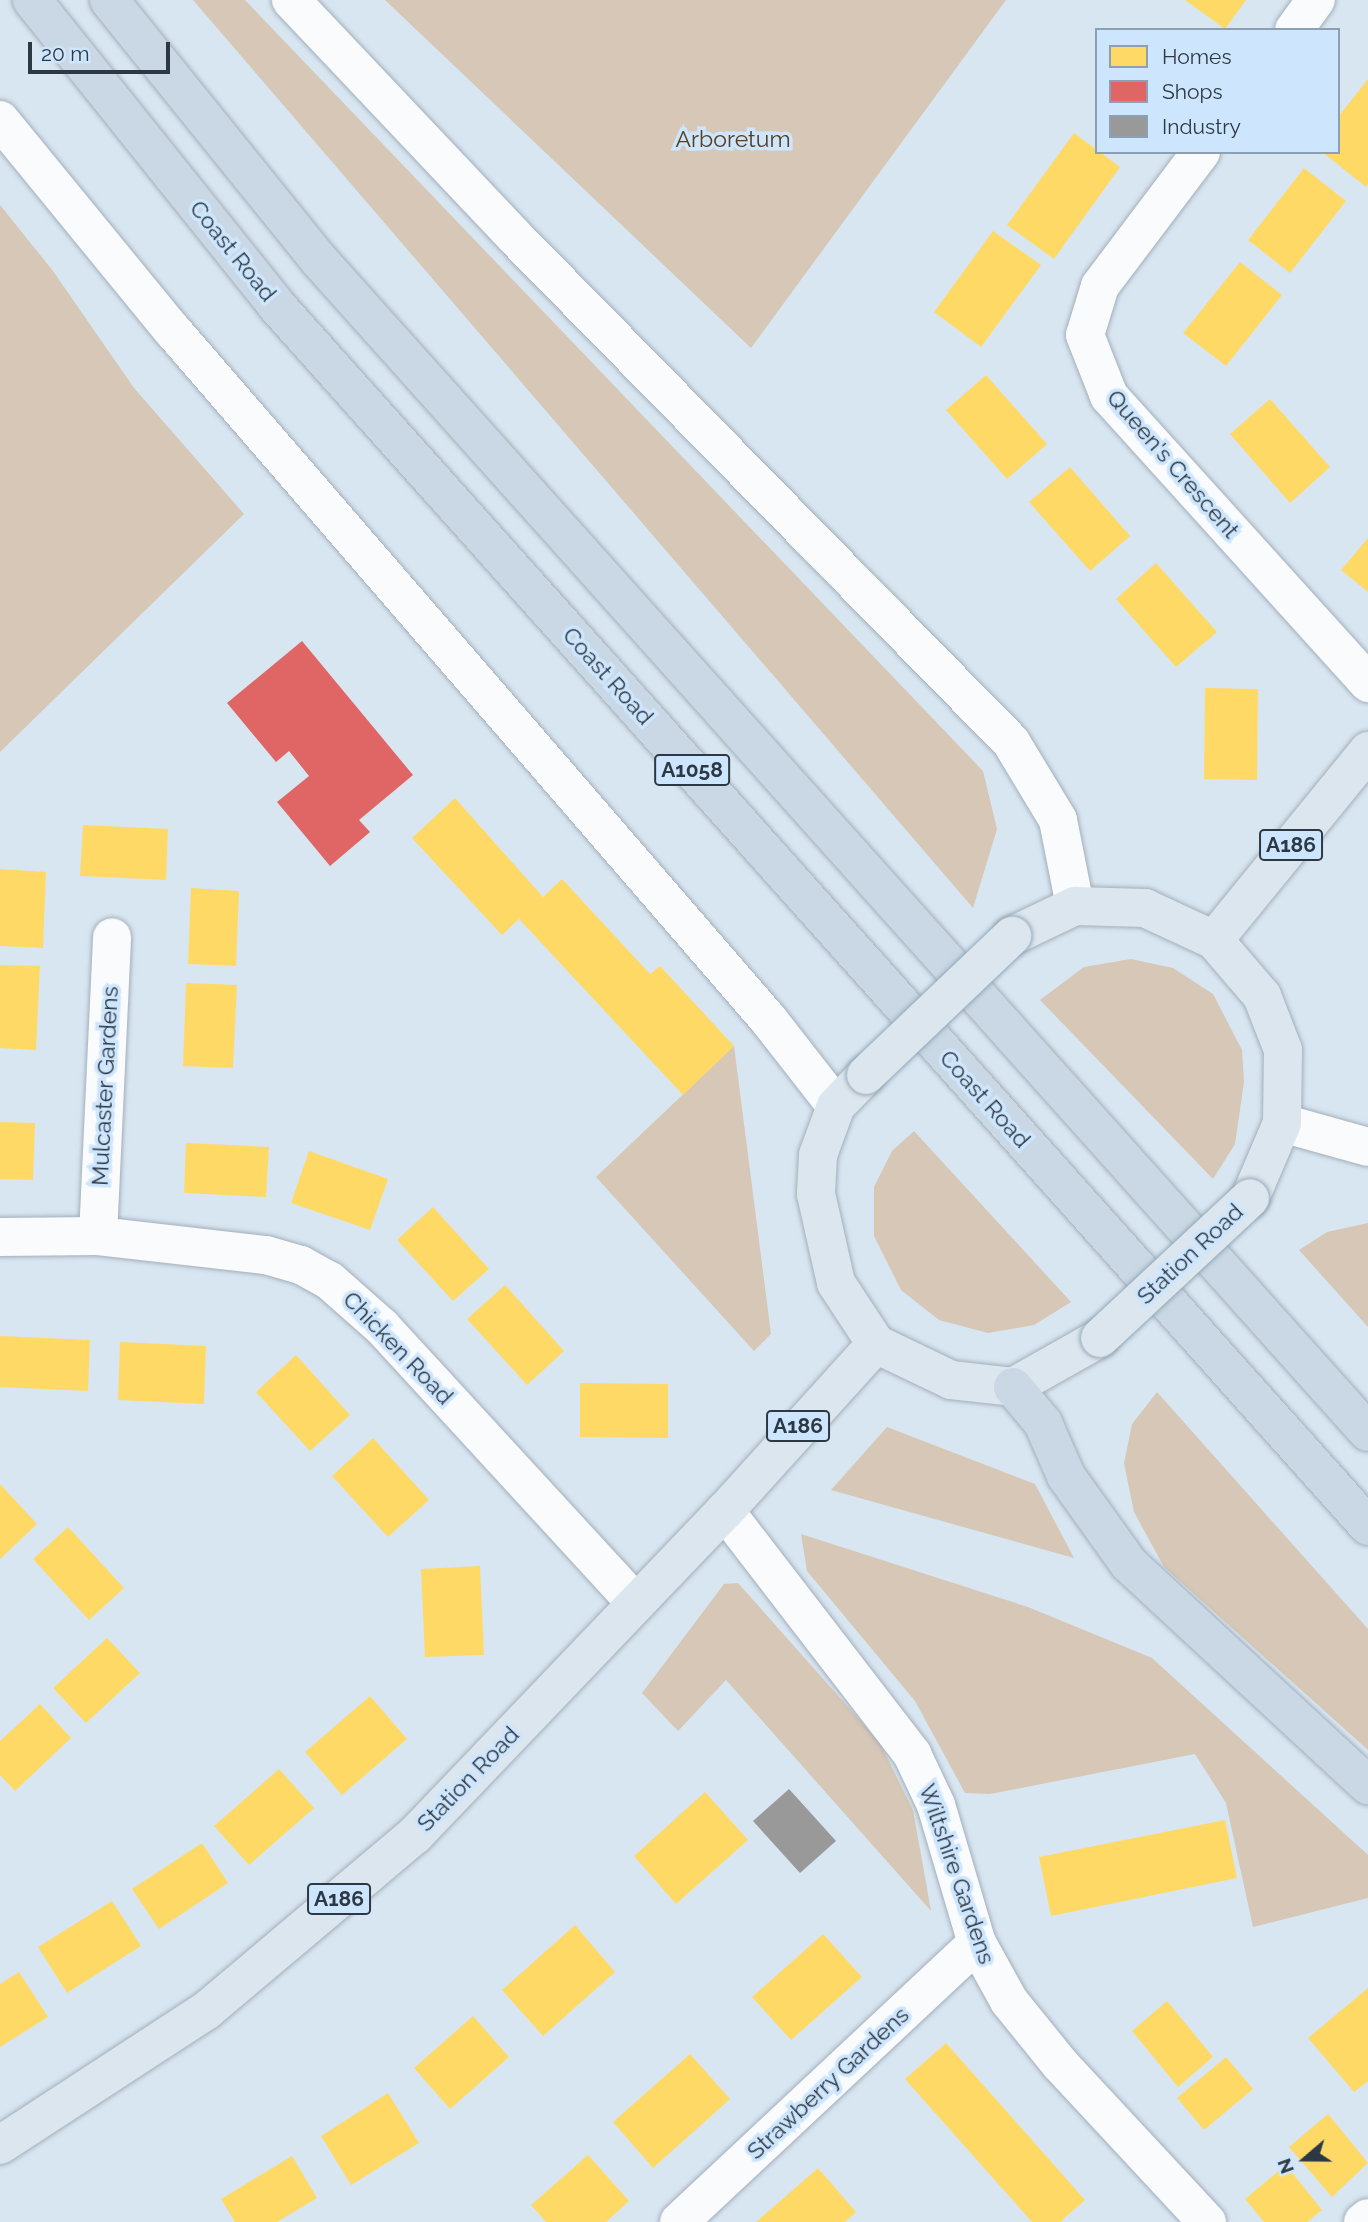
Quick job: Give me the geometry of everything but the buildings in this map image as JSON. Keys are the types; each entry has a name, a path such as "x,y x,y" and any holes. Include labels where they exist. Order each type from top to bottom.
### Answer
{"highway":[{"name":"Coast Road","path":"32,0 276,305 1368,1526"},
{"name":"A1058","path":"109,0 318,258 1368,1432"},
{"path":"1013,1387 1043,1423 1066,1476 1129,1564 1368,1785"}],"main road":[{"name":"A186","path":"1214,940 1368,751"},
{"path":"1013,1387 951,1380 876,1344 836,1283 816,1194 818,1155 836,1106 866,1075 1013,936 1075,906"},
{"name":"Station Road","path":"1013,1387 1100,1338 1250,1198 1282,1123 1283,1049 1262,996 1214,940 1145,908 1075,906"},
{"name":"Station Road","path":"0,2146 207,2010 415,1836 725,1511 876,1344"}],"street":[{"path":"291,0 514,236 1011,742 1058,820 1075,906"},
{"path":"1295,28 1316,0"},
{"path":"0,120 173,331 768,1019 836,1106"},
{"name":"Queen's Crescent","path":"1199,154 1100,286 1085,335 1109,396 1368,683"},
{"name":"Mulcaster Gardens","path":"98,1236 112,937"},
{"path":"1282,1123 1368,1147"},
{"name":"Chicken Road","path":"0,1237 98,1236 266,1255 301,1265 330,1281 382,1327 636,1603"},
{"name":"Wiltshire Gardens","path":"725,1511 912,1754 936,1805 977,1943 1030,2029 1207,2222"},
{"name":"Strawberry Gardens","path":"679,2222 977,1943"},
{"path":"1363,2222 1368,2218"}],"green space":[{"path":"193,0 245,0 983,771 997,829 973,908"},
{"name":"Arboretum","path":"385,0 1006,0 751,348"},
{"path":"0,205 53,271 134,388 244,514 0,752"},
{"path":"1131,959 1173,968 1213,994 1242,1050 1244,1082 1235,1144 1213,1179 1040,1000 1084,967"},
{"path":"734,1046 771,1334 754,1351 596,1177"},
{"path":"914,1131 1071,1302 1034,1325 988,1333 939,1320 901,1290 874,1236 874,1187 892,1151"},
{"path":"1368,1223 1368,1327 1299,1250 1327,1232"},
{"path":"1157,1392 1368,1629 1368,1750 1164,1567 1134,1512 1124,1463 1132,1424"},
{"path":"887,1427 1035,1484 1074,1558 831,1490"},
{"path":"801,1534 1028,1607 1152,1658 1368,1855 1368,1898 1253,1927 1226,1803 1195,1754 990,1794 965,1793 915,1701 807,1571"},
{"path":"738,1583 880,1743 913,1810 931,1911 726,1680 678,1731 642,1693 724,1584"}]}
